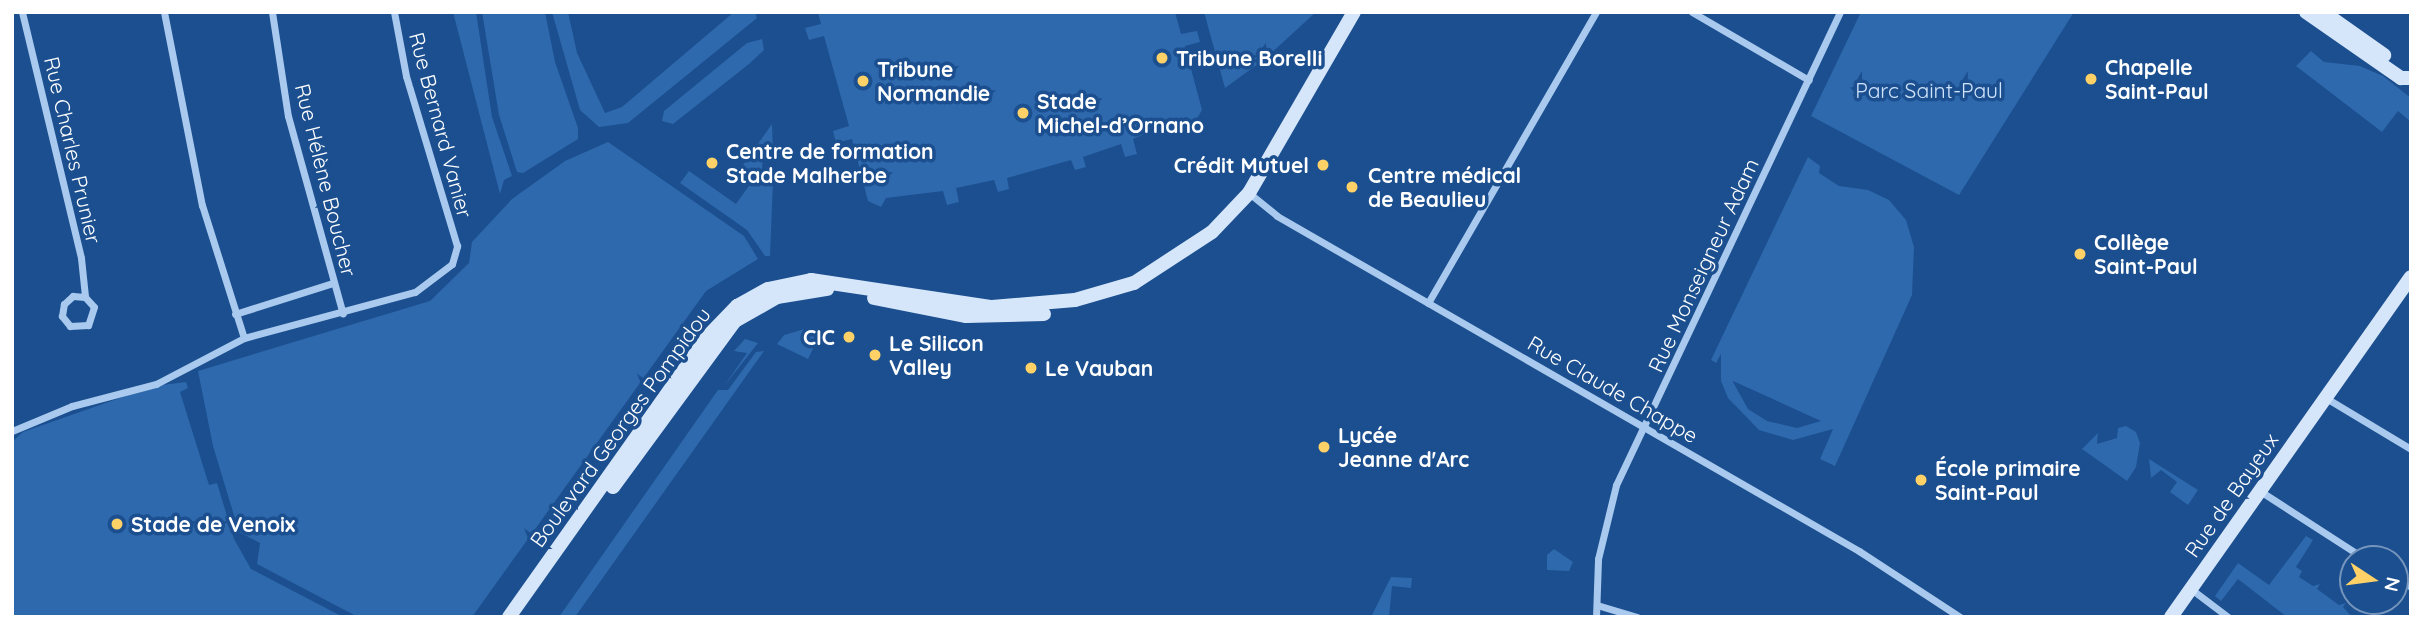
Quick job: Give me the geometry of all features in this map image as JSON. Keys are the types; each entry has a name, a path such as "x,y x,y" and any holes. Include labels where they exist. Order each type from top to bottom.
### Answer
{"street":[{"name":"Rue Charles Prunier","path":"22,12 81,258 85,297 94,307 94,317 84,327 70,326 62,316 64,304 73,296 85,297"},
{"path":"164,12 183,125 244,338"},
{"name":"Rue Hélène Boucher","path":"272,12 288,116 343,314"},
{"name":"Rue Bernard Vanier","path":"343,314 428,286 452,264 457,246 406,76 394,12"},
{"name":"Boulevard Georges Pompidou","path":"509,617 708,336 755,294 811,280 977,307 1075,300 1149,275 1212,232 1252,195 1354,12"},
{"name":"Boulevard Georges Pompidou","path":"520,617 717,342 758,306 791,292 838,289 966,316 1018,317 1086,306 1139,290 1179,267 1224,233 1252,195 1365,12"},
{"path":"1429,303 1596,12"},
{"path":"1692,12 1809,80"},
{"name":"Rue Monseigneur Adam","path":"1596,617 1598,559 1609,504 1840,12"},
{"path":"2306,12 2401,78 2410,79"},
{"path":"2323,12 2410,79"},
{"name":"Rue Claude Chappe","path":"1252,195 1277,216 1901,576 1960,617"},
{"name":"Rue de Bayeux","path":"2171,617 2411,276"},
{"path":"235,314 334,283"},
{"path":"12,431 72,406 156,384 244,338 343,314"},
{"path":"2326,398 2411,449"},
{"path":"2260,491 2343,545"},
{"path":"2191,589 2228,617"},
{"path":"1597,604 1637,617"}],"green space":[{"path":"453,12 476,12 492,117 512,176 504,180 500,194"},
{"path":"482,12 545,12 555,62 578,128 578,139 523,173 517,172 499,115"},
{"path":"552,12 568,12 577,53 605,113 622,107 734,12 755,12 757,18 628,123 599,127 580,110"},
{"name":"Stade Michel-d’Ornano","path":"818,12 1175,12 1181,34 1197,31 1200,42 1185,46 1202,110 1195,122 1186,117 1133,139 1137,154 1125,157 1121,144 1083,157 1086,167 1075,170 1071,160 1007,178 1009,189 998,192 994,180 956,188 959,202 947,205 943,191 886,198 881,207 868,201 852,139 836,143 833,131 849,126 824,36 809,40 805,28 821,24"},
{"path":"1204,12 1316,12 1266,58 1225,88"},
{"name":"Parc Saint-Paul","path":"1861,12 2074,12 1959,195 1811,116"},
{"path":"762,39 764,50 749,64 673,124 662,121 664,111 747,43"},
{"path":"2311,51 2324,62 2360,66 2383,76 2411,98 2411,122 2398,111 2382,132 2296,66"},
{"path":"772,124 773,154 763,154 762,170 748,169 743,165"},
{"path":"608,142 744,236 758,259 706,291 472,617 358,617 257,564 260,543 239,532 213,446 198,371 430,301 469,263 472,242 512,199 565,161"},
{"path":"1808,157 1820,166 1819,173 1839,186 1868,190 1889,200 1906,220 1914,247 1912,295 1835,466 1820,459 1833,429 1793,440 1759,430 1728,398 1721,381 1721,354 1716,363 1711,360","holes":["1733,381 1821,421 1797,428 1767,421 1748,409"]},
{"path":"689,171 736,204 753,180 773,181 770,256 765,256 747,230 680,183"},
{"path":"808,328 821,332 808,359 777,344 784,335"},
{"path":"745,339 758,343 724,386 747,353 734,351"},
{"path":"764,351 575,617 559,617 718,390 728,390 756,352"},
{"name":"Stade de Venoix","path":"186,382 188,388 180,392 209,485 217,483 234,539 251,569 343,617 12,617 12,442 23,432 154,386"},
{"path":"2126,426 2136,432 2140,443 2136,467 2127,481 2082,449 2098,433 2097,444 2117,438 2118,428"},
{"path":"2149,459 2198,490 2188,505 2170,492 2177,482 2161,470 2151,478"},
{"path":"2306,536 2313,540 2296,567 2302,571 2299,577 2313,586 2320,584 2317,589 2339,605 2339,615 2352,617 2287,617 2238,579 2221,601 2215,596 2238,563 2269,585"},
{"path":"1554,549 1573,562 1569,571 1547,570 1547,555"},
{"path":"1391,577 1412,578 1411,588 1392,586 1389,617 1371,617"}],"place":[{"name":"Tribune Borelli","path":"1162,58"},
{"name":"Chapelle Saint-Paul","path":"2091,79"},
{"name":"Tribune Normandie","path":"863,81"},
{"name":"Stade Michel-d’Ornano","path":"1023,113"},
{"name":"Centre de formation Stade Malherbe","path":"712,163"},
{"name":"Crédit Mutuel","path":"1323,165"},
{"name":"Centre médical de Beaulieu","path":"1352,187"},
{"name":"Collège Saint-Paul","path":"2080,254"},
{"name":"CIC","path":"849,337"},
{"name":"Le Silicon Valley","path":"875,355"},
{"name":"Le Vauban","path":"1031,368"},
{"name":"Lycée Jeanne d'Arc","path":"1324,447"},
{"name":"École primaire Saint-Paul","path":"1921,480"},
{"name":"Stade de Venoix","path":"117,524"}]}
